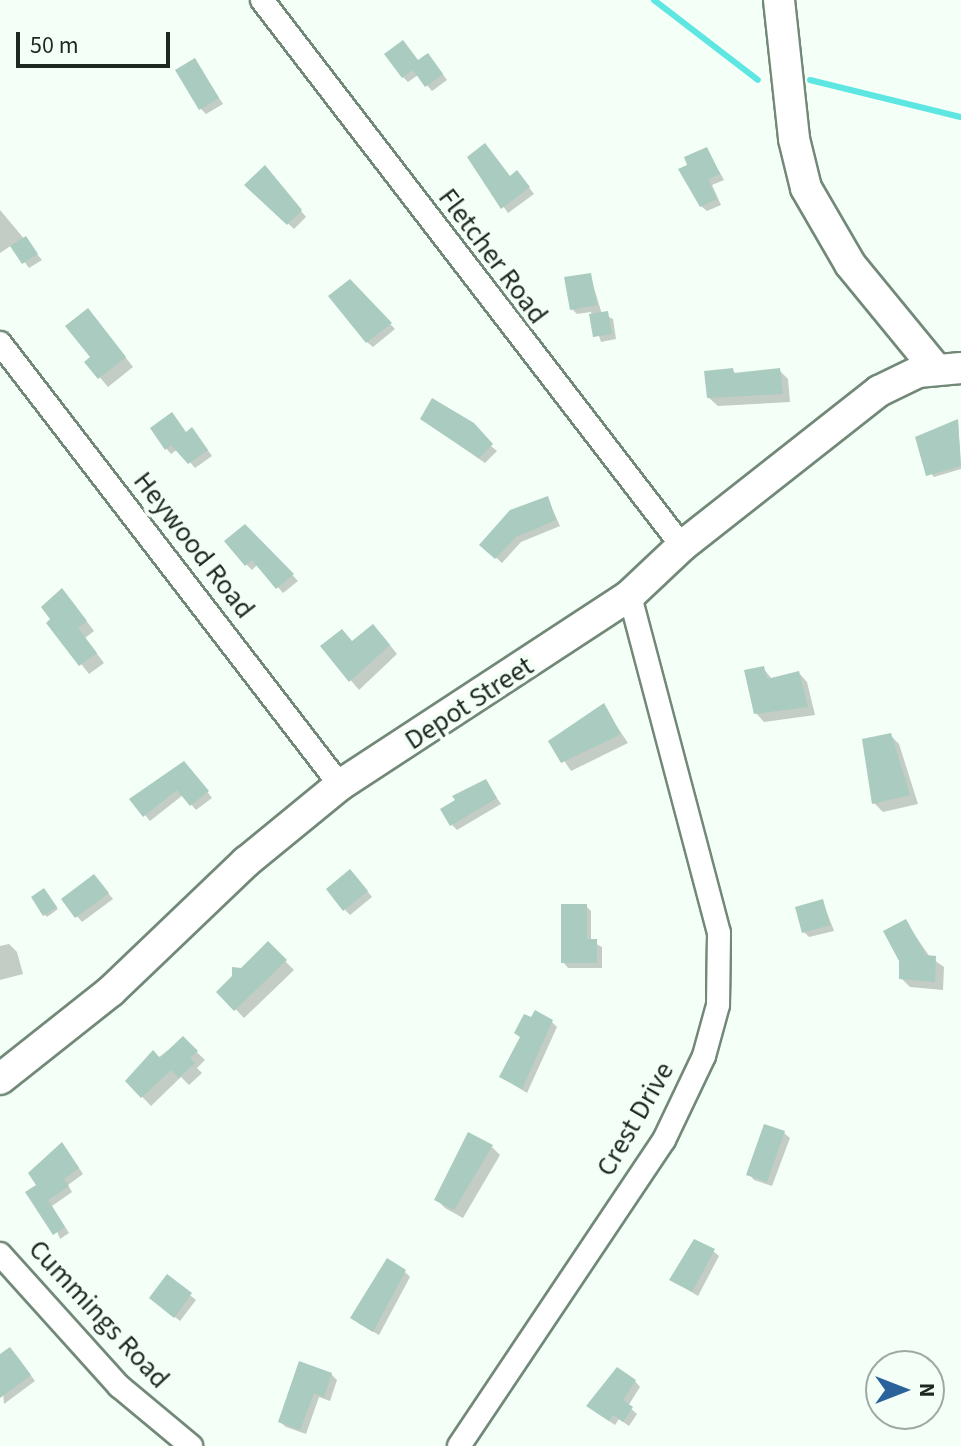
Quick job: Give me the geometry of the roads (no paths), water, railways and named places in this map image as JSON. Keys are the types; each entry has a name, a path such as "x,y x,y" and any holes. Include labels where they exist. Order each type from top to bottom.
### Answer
{"main road":[{"path":"779,0 794,139 806,188 858,275 948,368"},
{"name":"Depot Street","path":"0,1079 111,991 246,862 340,785 630,595 682,546 879,391 948,368"}],"street":[{"name":"Fletcher Road","path":"262,0 682,546"},
{"name":"Heywood Road","path":"0,343 340,785"},
{"name":"Crest Drive","path":"459,1446 664,1140 704,1056 718,1005 719,933 630,595"},
{"name":"Cummings Road","path":"0,1254 110,1377 191,1446"}],"waterway":[{"path":"654,0 758,80"},
{"path":"810,80 961,117"}]}
